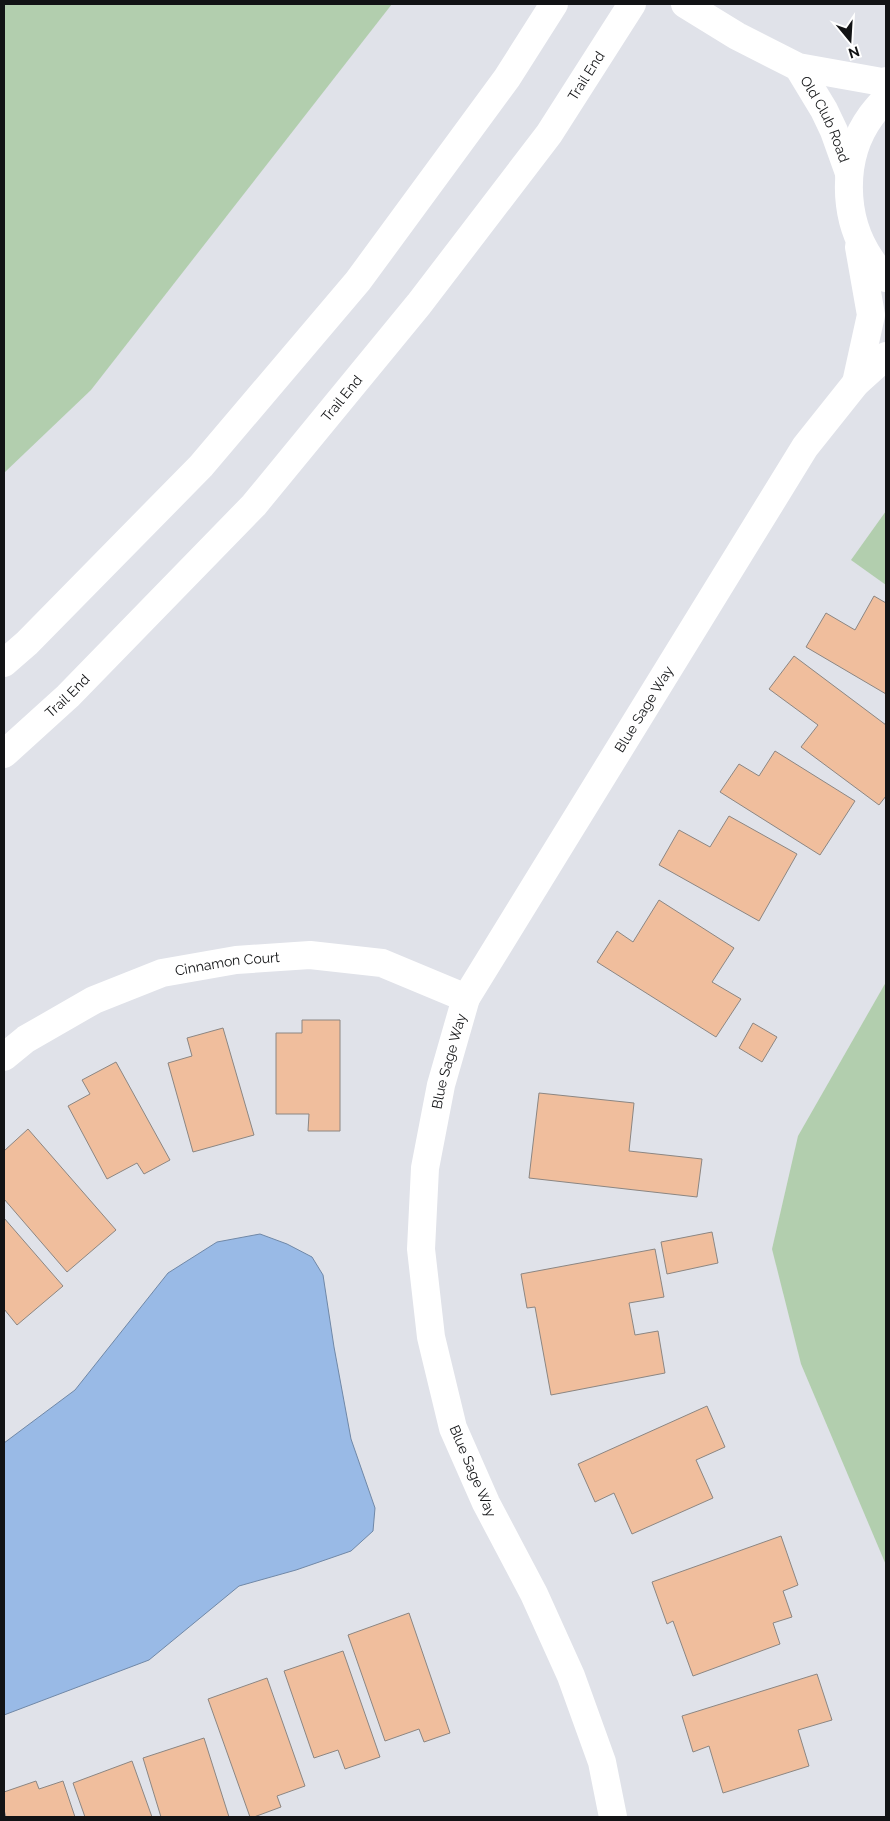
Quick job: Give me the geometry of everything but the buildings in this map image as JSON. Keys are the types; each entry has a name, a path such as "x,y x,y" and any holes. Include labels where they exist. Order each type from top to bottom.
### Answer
{"street":[{"name":"Trail End","path":"4,754 68,696 254,505 419,304 543,142 632,4"},
{"name":"Old Club Road","path":"685,4 737,36 798,67 882,82 886,81"},
{"path":"4,663 200,466 358,281 507,78 554,5"},
{"name":"Old Club Road","path":"798,67 830,124 849,173"},
{"path":"886,98 871,116 856,144 849,173 850,204 857,234 871,261 886,278"},
{"name":"Blue Sage Way","path":"856,383 871,315 857,234"},
{"name":"Blue Sage Way","path":"613,1817 602,1762 571,1676 534,1594 486,1503 453,1428 431,1337 422,1249 425,1168 441,1085 466,998 805,447 856,383 886,356"},
{"name":"Cinnamon Court","path":"4,1057 26,1038 94,1000 162,973 236,960 310,954 382,963 466,998"}],"green space":[{"path":"4,4 392,4 91,390 4,473"},
{"path":"886,511 886,585 851,560"},
{"path":"886,982 886,1565 801,1364 772,1249 798,1136"}],"water":[{"path":"260,1234 287,1244 312,1257 323,1275 351,1439 375,1508 373,1531 351,1551 296,1570 239,1586 149,1660 4,1715 4,1443 75,1390 168,1273 217,1242"}]}
